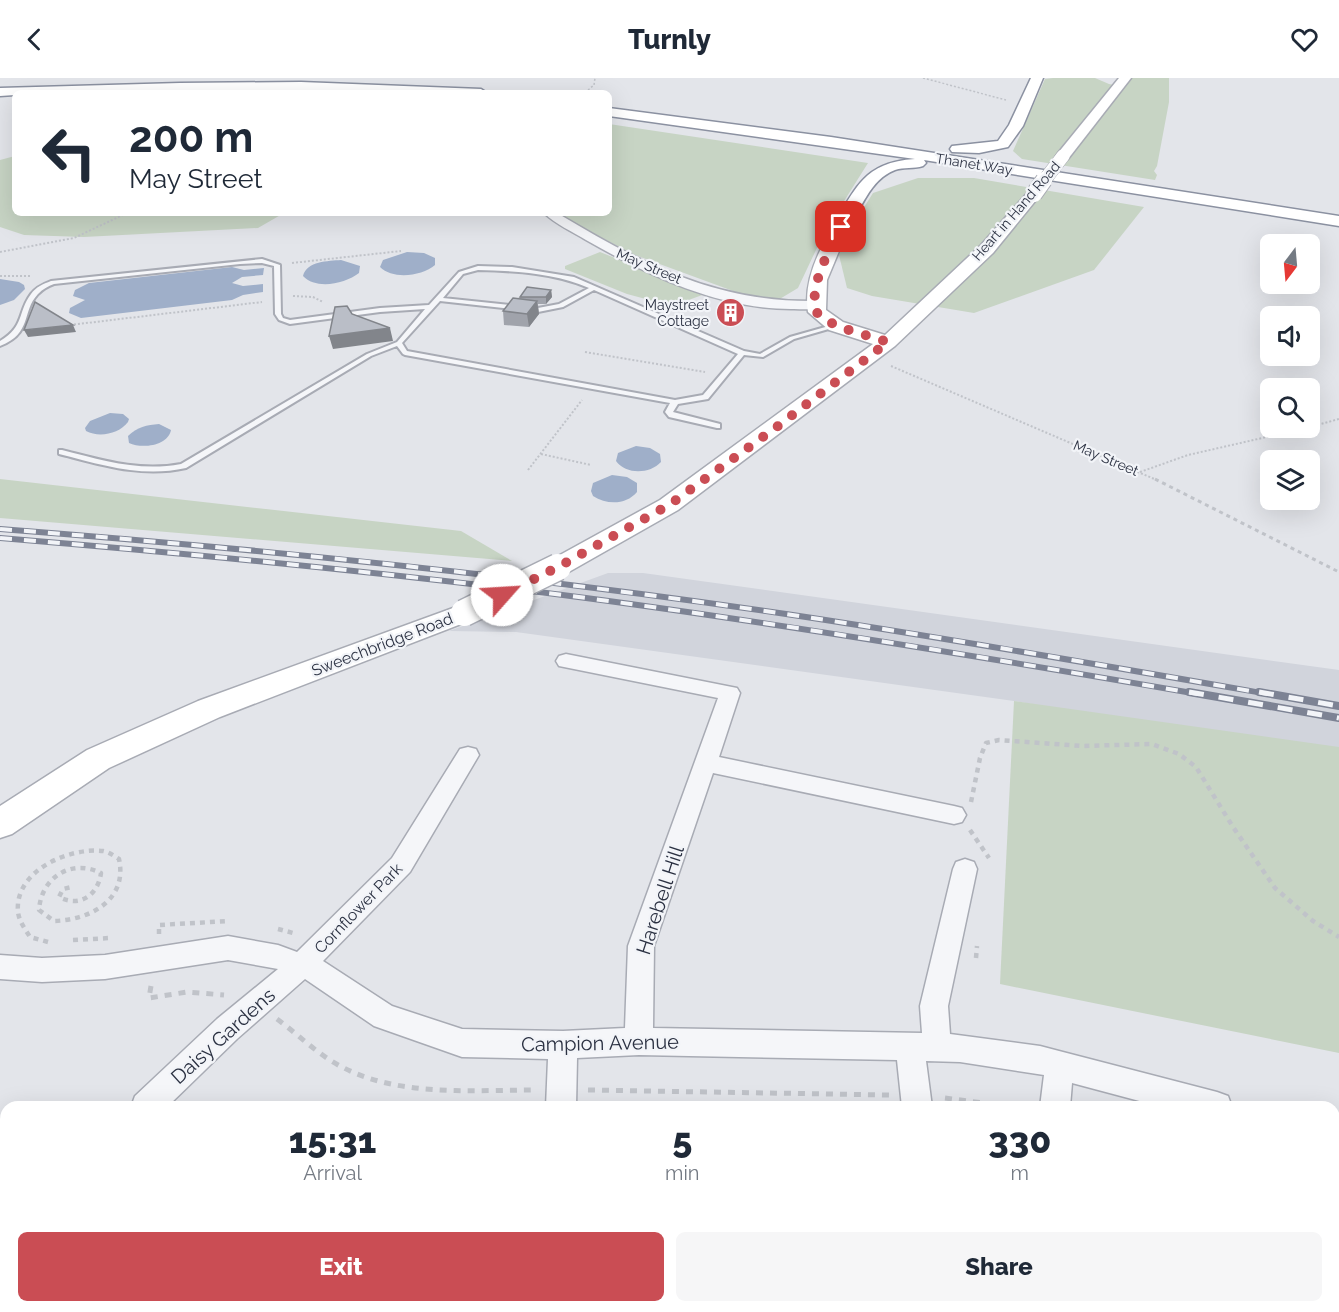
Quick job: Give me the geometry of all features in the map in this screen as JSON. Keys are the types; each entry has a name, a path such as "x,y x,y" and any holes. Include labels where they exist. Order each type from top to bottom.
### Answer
{"highway":[{"path":"933,148 979,149 1003,144 1028,103 1037,78"},
{"path":"52,90 303,86 405,90"},
{"name":"Thanet Way","path":"612,104 716,116 933,148 1339,212"},
{"name":"Thanet Way","path":"612,112 831,141 1339,223"},
{"path":"612,118 721,132 1116,194 1339,223"},
{"path":"1003,144 1007,152 1026,164"},
{"path":"872,155 879,161 881,171"},
{"path":"841,227 858,199 881,171 902,164 918,163"}],"street":[{"name":"Heart in Hand Road","path":"868,357 888,342 987,249 1034,194 1125,78"},
{"name":"May Street","path":"554,216 627,258 705,290 770,305 814,304"},
{"path":"841,227 818,280 814,304 816,312 836,326 888,342"},
{"name":"Sweechbridge Road","path":"0,824 98,759 128,745 209,709 464,614 558,567 669,505 868,357"},
{"name":"Harebell Hill","path":"566,661 730,693 641,946 639,1041"},
{"name":"Cornflower Park","path":"302,966 401,865 468,755"},
{"path":"707,763 964,814"},
{"path":"918,1101 923,1047 965,869"},
{"name":"Campion Avenue","path":"0,967 42,970 105,967 228,948 278,957 316,971 384,1017 462,1043 563,1045 639,1041 923,1047 982,1052 1059,1065 1194,1101"},
{"name":"Daisy Gardens","path":"152,1101 226,1029 302,966"},
{"path":"561,1101 563,1045"},
{"path":"1056,1101 1059,1065"}],"lane":[{"path":"0,344 14,337 20,330 33,293 47,284 240,262 262,261 277,265 278,314 281,319 290,322 380,310 431,307"},
{"path":"62,452 123,468 146,471 163,471 183,466 369,355 399,343 461,273 478,268 512,269 572,278 741,353 761,356 792,338 836,326"},
{"path":"438,299 538,310 552,309 570,303 594,287"},
{"path":"399,343 405,353 675,402 705,397 741,353"},
{"path":"675,402 669,412 672,415 717,426"}],"path":[{"path":"588,90 594,85 596,78"},
{"path":"923,78 1010,101 1028,103"},
{"path":"0,252 74,238 121,216"},
{"path":"277,265 401,251"},
{"path":"0,276 33,276 47,284"},
{"path":"66,326 305,296 331,306"},
{"path":"585,352 723,375"},
{"name":"May Street","path":"868,357 1180,490 1339,572"},
{"path":"528,470 591,387"},
{"path":"1320,424 1339,420"},
{"path":"1140,472 1188,455 1261,438"},
{"path":"540,454 591,465"},
{"path":"965,869 964,814 986,743 999,740 1082,746 1152,744 1179,754 1196,766 1233,827 1275,888 1312,921 1339,937"},
{"path":"57,941 45,942 30,938 17,910 19,898 26,884 39,870 72,852 104,849 118,858 122,866 120,881 107,903 96,911 83,918 54,921 39,910 38,900 41,890 57,875 82,866 95,868 101,873 101,882 95,892 86,899 74,903 58,897 63,889 72,887"},
{"path":"148,935 159,934"},
{"path":"69,941 115,938"}],"shaded area":[{"path":"608,573 643,573 1339,670 1339,758 1014,701 516,632 449,631"}],"green space":[{"path":"1095,78 1124,87 1131,78 1169,78 1169,102 1157,166 1154,171 1157,175 1155,180 1022,159 1013,151 1045,79"},
{"path":"612,124 868,163 824,233 798,288 778,300 744,295 635,255 560,216 612,216"},
{"path":"12,157 12,216 279,216 258,228 84,237 24,235 0,227 0,160"},
{"path":"918,178 974,178 1144,207 1094,270 974,313 872,296 847,288 839,255 851,228 873,193"},
{"path":"600,252 705,294 672,306 627,294 565,269 565,266"},
{"path":"0,479 461,531 512,561 0,518"},
{"path":"1014,701 1339,747 1339,1053 1000,984"}],"water":[{"path":"407,252 424,253 435,258 435,265 423,272 408,275 392,274 380,267 383,260"},
{"path":"341,260 360,266 359,273 331,284 315,283 303,276 305,271 313,265"},
{"path":"232,267 244,270 264,268 263,275 242,277 232,283 243,286 263,284 263,292 243,295 232,300 81,318 69,313 70,308 85,300 73,296 75,290 89,283"},
{"path":"0,279 19,282 24,285 25,289 14,300 0,305"},
{"path":"110,413 123,414 129,419 128,422 108,434 86,431 85,428 90,421"},
{"path":"159,424 171,430 165,440 147,446 129,443 128,436 135,430"},
{"path":"636,446 650,448 660,454 661,462 645,471 632,471 620,466 616,461 618,453"},
{"path":"612,475 627,477 637,483 637,492 627,499 616,502 604,501 593,496 591,491 593,483"}],"building":[{"path":"527,287 551,290 546,297 520,297"},
{"path":"513,298 537,301 527,314 503,311"},
{"path":"35,302 73,325 24,330"},
{"path":"347,306 352,314 390,328 329,336 335,307"}],"railway":[{"path":"0,529 197,545 590,587 846,623 1268,694"},
{"path":"0,538 440,580 586,598 740,619 1198,694"},
{"path":"1189,692 1339,718"},
{"path":"1259,692 1339,706"}],"place":[{"name":"Maystreet Cottage","path":"730,313"}],"route":[{"path":"502,595 558,567 669,505 888,342 836,326 824,320 816,312 814,304 818,280 841,227"}]}
